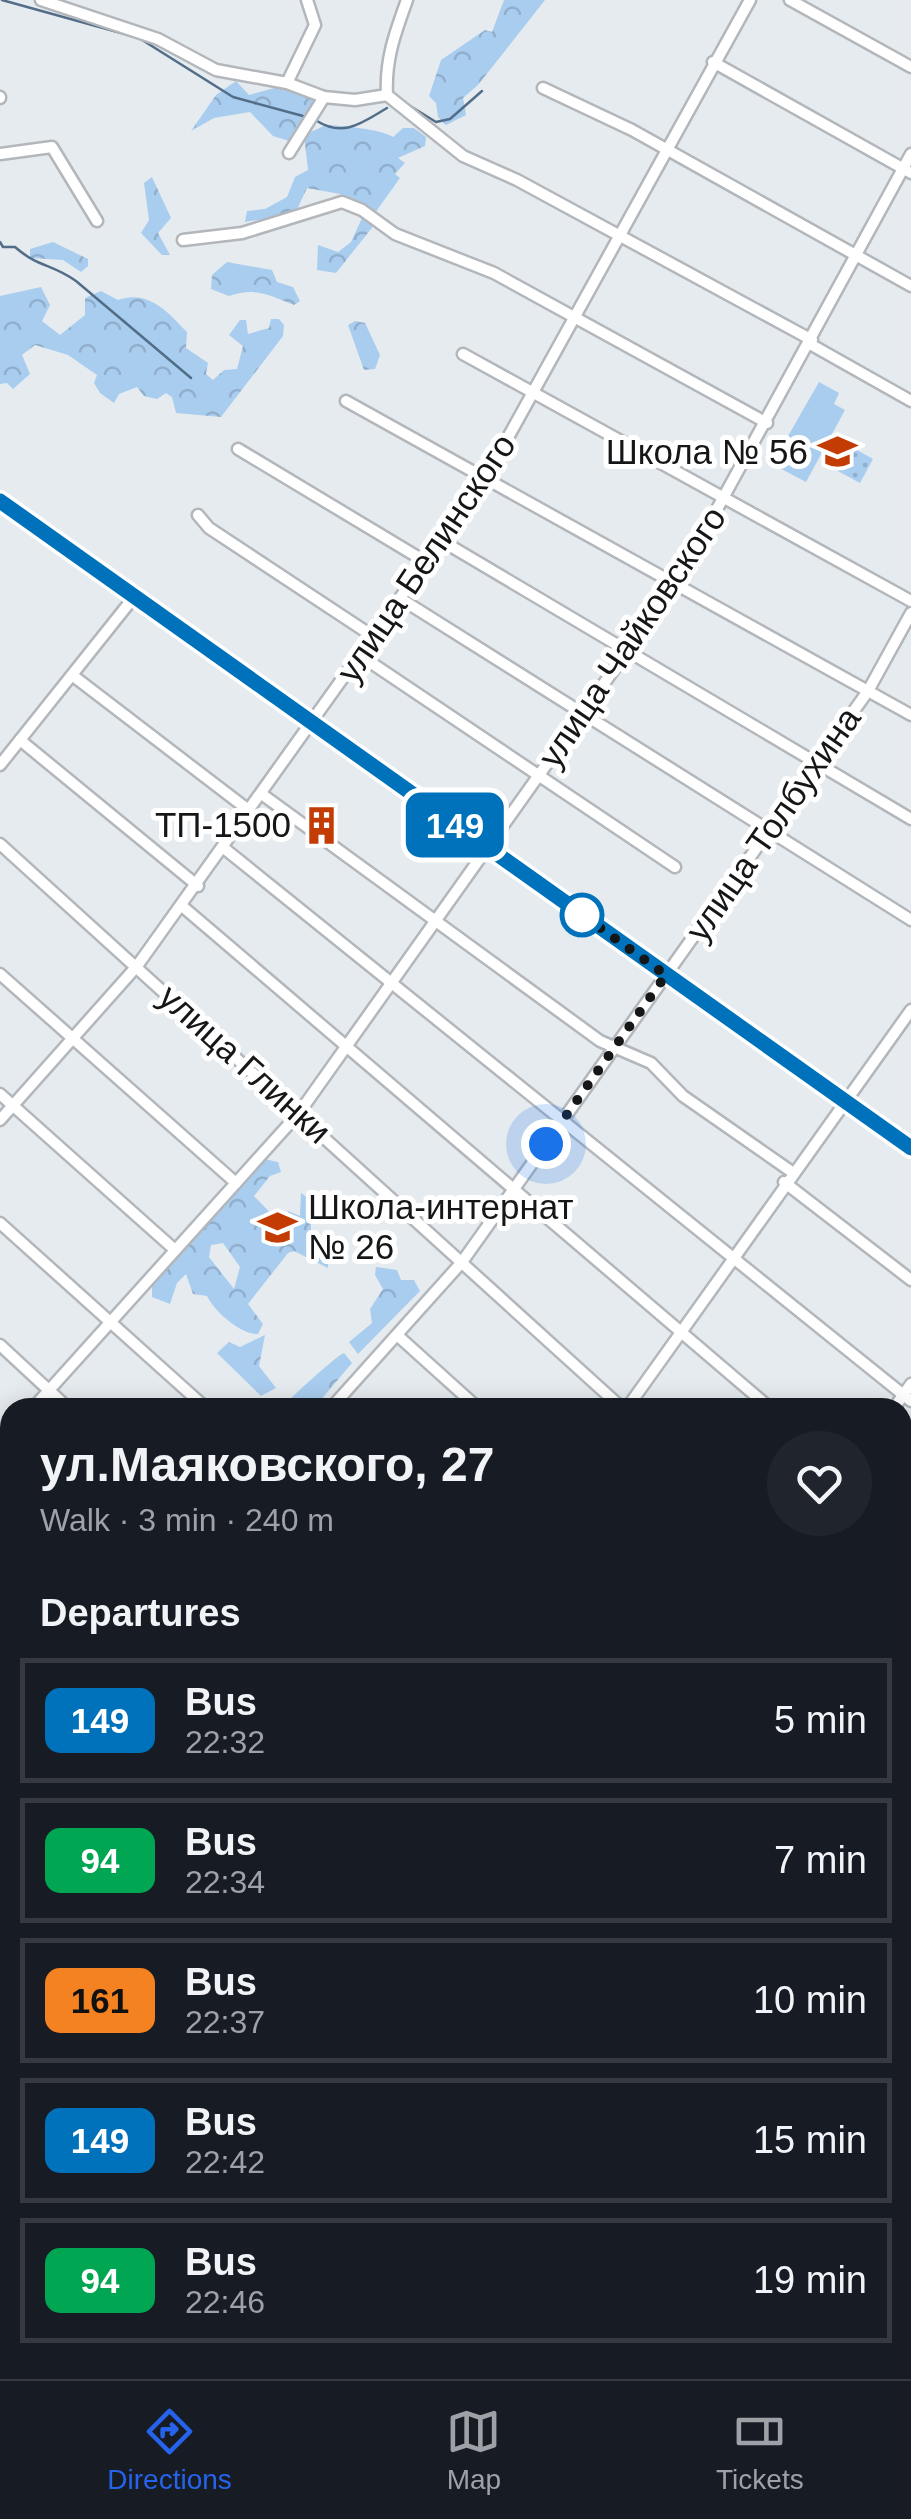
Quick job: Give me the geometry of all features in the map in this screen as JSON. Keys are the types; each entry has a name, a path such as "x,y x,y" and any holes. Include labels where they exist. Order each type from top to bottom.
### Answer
{"street":[{"path":"41,0 72,4 158,38 216,70 287,83 324,97 355,100 386,95 463,156 619,236 911,401"},
{"path":"287,83 315,26 308,0"},
{"path":"386,95 394,28 407,0"},
{"name":"улица Белинского","path":"0,1120 137,966 198,886 485,479 750,0"},
{"path":"790,0 911,66"},
{"path":"713,62 907,171"},
{"path":"542,88 601,114 911,286"},
{"path":"289,153 324,97"},
{"path":"0,154 52,147 97,221"},
{"name":"улица Чайковского","path":"42,1398 299,1114 674,585 907,171 911,154"},
{"path":"183,240 260,228 332,204 362,210 396,234 494,273 767,423"},
{"path":"463,354 911,600"},
{"path":"346,401 911,714"},
{"path":"238,449 426,562"},
{"path":"0,501 911,1148"},
{"path":"198,515 209,528 374,637"},
{"path":"442,540 624,652 911,819"},
{"path":"0,764 134,597"},
{"path":"400,600 911,920"},
{"name":"улица Толбухина","path":"346,1398 462,1262 514,1190 868,690 911,613"},
{"path":"361,656 675,867"},
{"path":"72,675 251,812"},
{"path":"20,740 198,886"},
{"path":"263,794 614,1049 651,1063 683,1096 911,1280"},
{"name":"улица Глинки","path":"0,844 614,1398"},
{"path":"225,850 907,1398 911,1384"},
{"path":"182,906 758,1398"},
{"path":"0,974 236,1183"},
{"path":"632,1398 788,1177 909,1018"},
{"path":"0,1094 176,1250"},
{"path":"0,1223 195,1398"},
{"path":"397,1335 467,1398"},
{"path":"0,1346 57,1398"}],"green space":[{"path":"504,0 545,0 478,85 463,98 466,115 446,125 429,96 441,60 485,30 492,32"},
{"path":"236,81 249,95 278,87 308,91 314,104 289,141 273,136 250,112 214,118 191,131 216,95"},
{"path":"326,125 371,130 393,137 403,128 414,128 426,137 425,146 398,158 405,163 395,174 400,178 375,213 340,194 307,188 295,214 245,222 247,211 265,209 287,197 295,177 308,170 304,135"},
{"path":"152,177 171,218 158,233 170,255 162,255 141,233 149,220 144,183"},
{"path":"362,218 375,224 336,273 317,270 318,245 338,252 351,242"},
{"path":"53,242 88,259 88,266 81,272 63,260 30,258 30,249"},
{"path":"227,262 272,270 277,282 293,287 300,301 294,305 262,293 229,296 211,289 212,275"},
{"path":"41,287 50,305 42,321 60,335 85,315 85,298 101,291 118,300 139,298 157,304 187,332 186,348 208,363 206,374 213,380 224,370 237,369 243,346 229,335 240,320 246,320 248,334 269,328 271,319 279,319 284,325 283,336 221,417 176,413 172,397 166,393 157,399 144,396 137,387 119,394 114,403 100,393 94,383 97,375 68,355 35,345 22,355 30,374 13,389 7,383 0,384 0,296"},
{"path":"355,321 365,323 380,355 375,369 364,370 348,325"},
{"path":"819,382 839,393 834,404 845,410 806,482 772,464"},
{"path":"850,446 873,459 860,483 836,470"},
{"path":"264,1159 278,1162 281,1172 270,1176 254,1196 285,1228 288,1211 300,1216 301,1193 316,1204 311,1232 317,1248 328,1249 328,1268 294,1251 288,1253 248,1304 263,1324 258,1334 229,1321 207,1296 193,1294 186,1274 177,1283 170,1304 152,1297 152,1279","holes":["223,1243 240,1267 234,1289 209,1257 211,1245"]},
{"path":"376,1267 397,1270 401,1280 414,1280 420,1291 358,1354 349,1342 372,1323 370,1309 383,1289 375,1275"},
{"path":"265,1335 259,1366 276,1388 261,1396 217,1353 229,1342 240,1347"},
{"path":"344,1353 352,1363 323,1398 292,1398"}],"waterway":[{"path":"2,0 139,38 233,97 303,116"},
{"path":"402,101 436,122 450,119 482,91"},
{"path":"317,121 345,128 387,108"},
{"path":"0,242 3,247 15,247 76,281 191,378"}],"bus line":[{"name":"149","path":"0,501 911,1148"}],"place":[{"name":"Школа № 56","path":"838,452"},
{"name":"ТП-1500","path":"321,825"},
{"name":"Школа-интернат № 26","path":"278,1227"}],"route":[{"path":"546,1144 666,975 582,915"}]}
